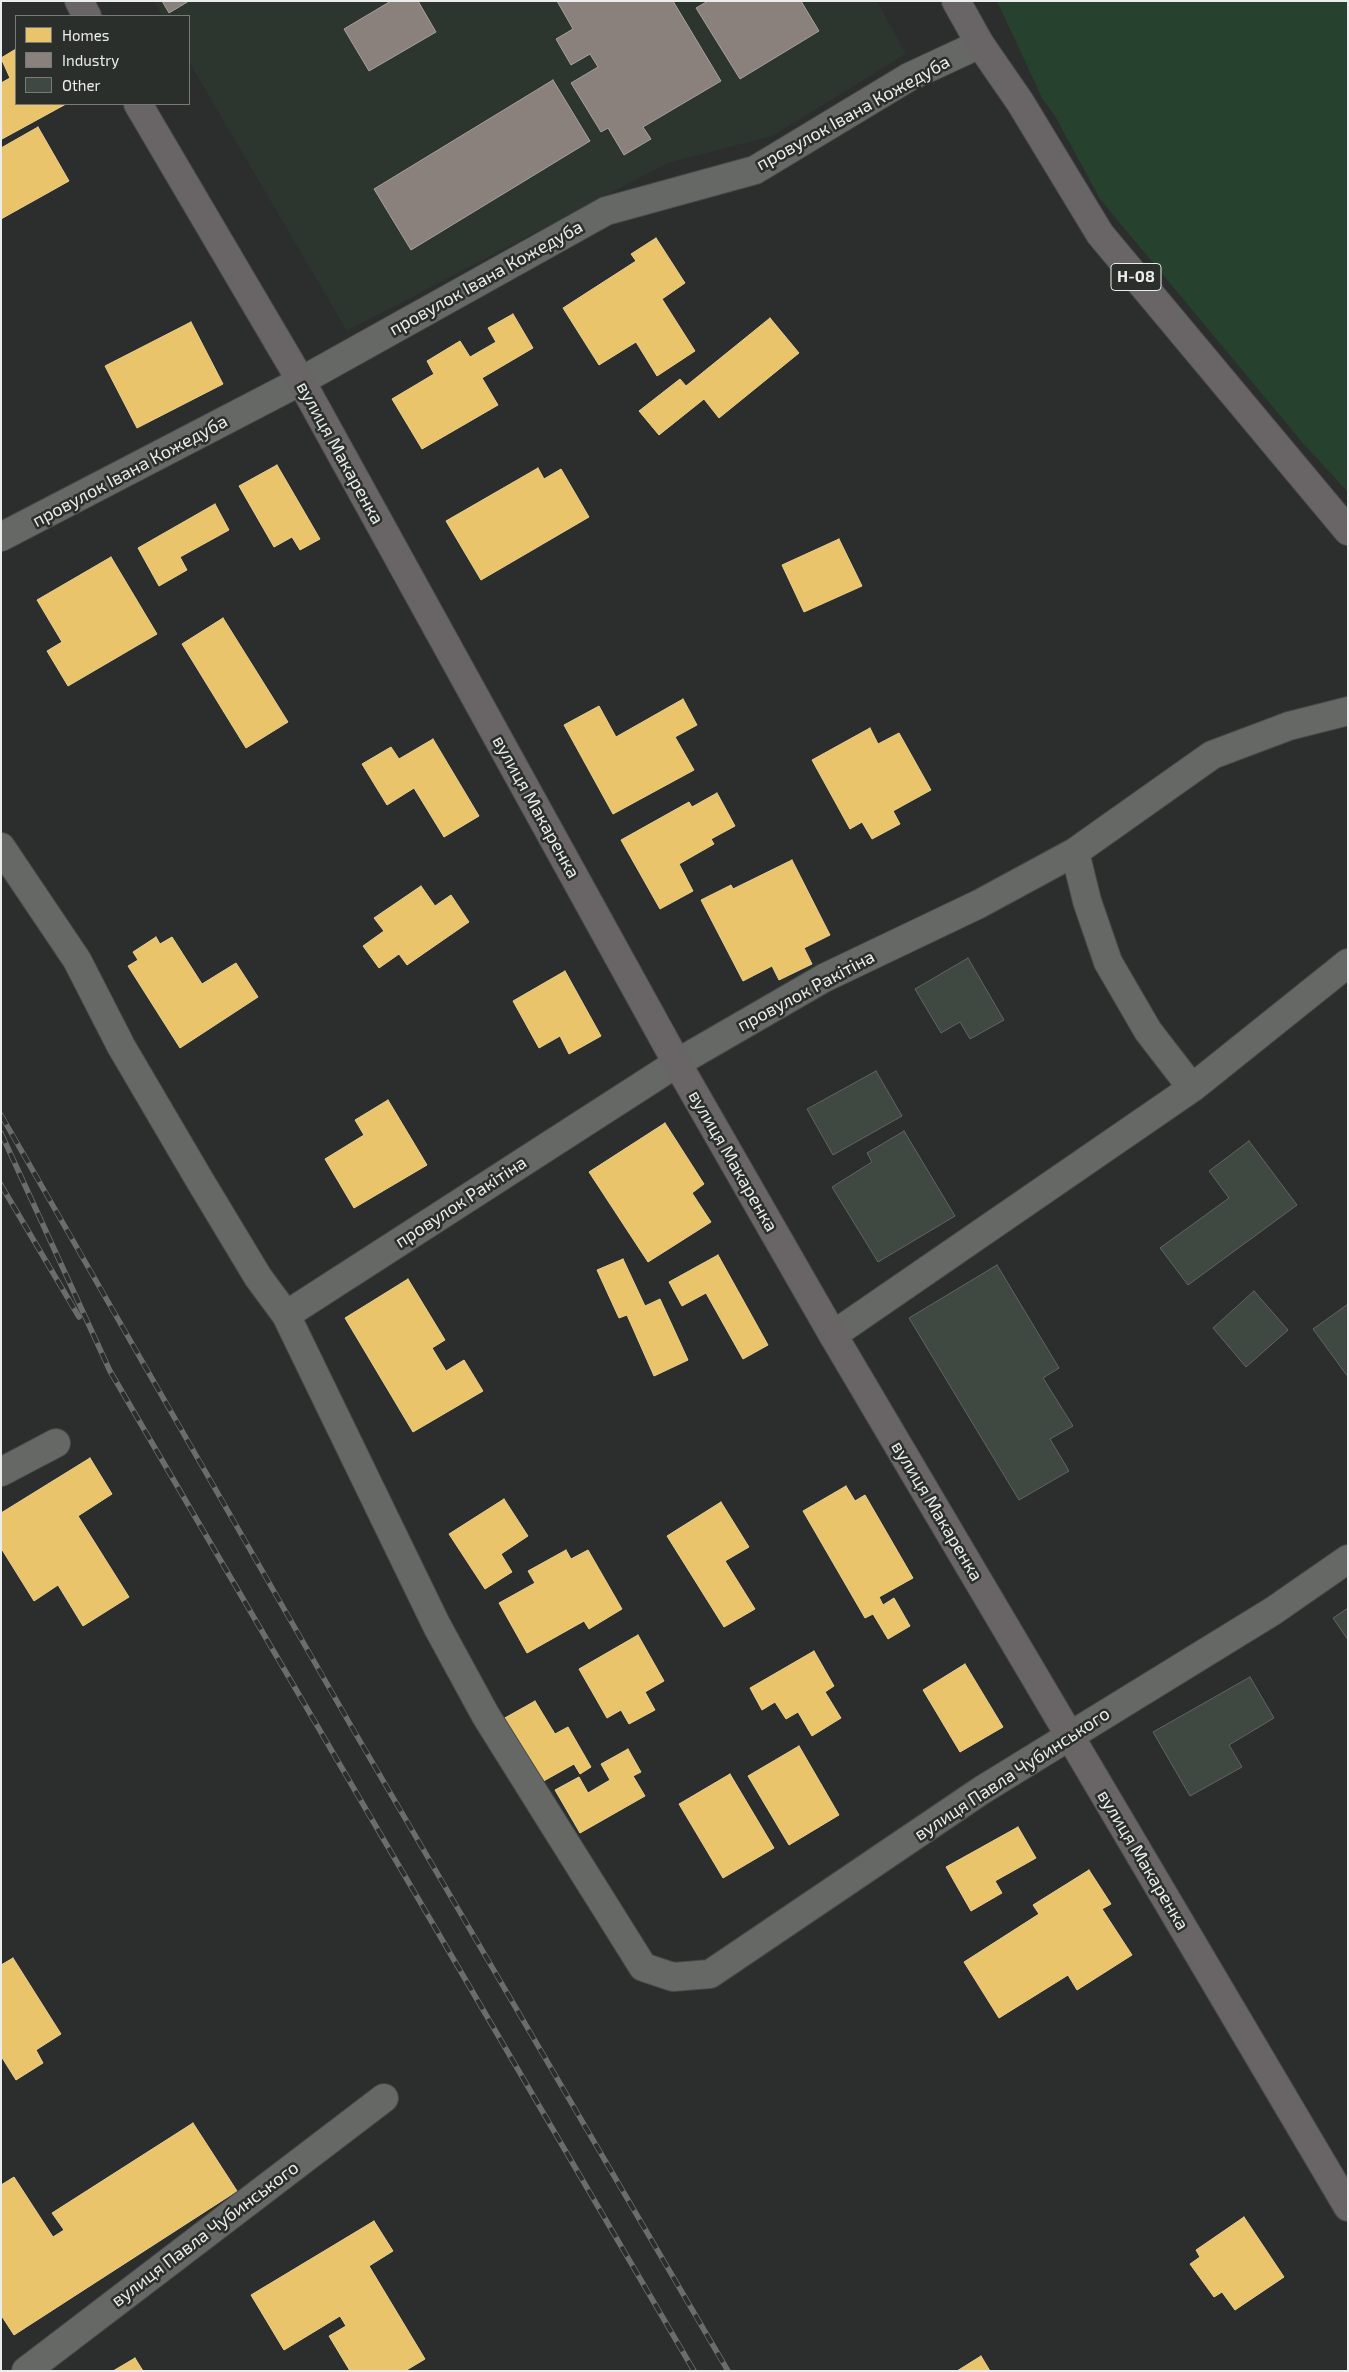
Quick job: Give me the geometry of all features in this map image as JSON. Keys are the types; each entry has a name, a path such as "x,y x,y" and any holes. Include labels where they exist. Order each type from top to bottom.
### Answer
{"main road":[{"path":"79,1 86,15"},
{"name":"Н-08","path":"956,1 980,44 1020,102 1100,234 1348,531"},
{"name":"вулиця Макаренка","path":"139,105 300,381 677,1063 833,1335 1348,2207"}],"street":[{"name":"провулок Івана Кожедуба","path":"1,537 300,381 606,211 754,170 909,77 980,44"},
{"name":"провулок Ракітіна","path":"286,1315 677,1063 824,978 979,904 1075,852 1212,755 1289,726 1348,712"},
{"name":"вулиця Павла Чубинського","path":"1,847 77,960 121,1046 199,1179 258,1277 286,1315 437,1626 486,1716 643,1967 673,1976 710,1974 982,1790 1272,1611 1348,1559"},
{"path":"1075,852 1087,901 1108,962 1148,1031 1192,1088"},
{"path":"833,1335 1192,1088 1348,963"},
{"path":"1,1472 56,1443"},
{"name":"вулиця Павла Чубинського","path":"26,2371 384,2098"}],"shaded area":[{"path":"154,1 877,1 906,54 772,136 668,163 347,331 190,64 190,15 161,15"}],"green space":[{"path":"997,1 1348,1 1348,492 1302,442 1100,199 1055,116 1043,100"}],"building: Homes":[{"path":"15,50 15,105 64,105 2,139 1,83 10,78 1,58"},
{"path":"38,127 69,181 1,219 1,148"},
{"path":"656,238 685,283 662,299 695,351 657,376 636,342 599,365 563,308 636,261 631,254"},
{"path":"513,314 533,348 482,378 498,405 422,449 392,399 434,374 427,361 460,341 470,357 496,342 488,328"},
{"path":"770,318 799,353 719,418 704,399 659,435 639,411 680,379 686,386"},
{"path":"191,322 223,384 137,428 105,366"},
{"path":"277,465 320,539 300,550 292,537 274,547 239,486"},
{"path":"538,468 544,479 561,469 589,517 481,580 446,521"},
{"path":"215,504 229,530 180,557 187,570 159,586 138,548"},
{"path":"839,539 862,586 804,612 782,565"},
{"path":"111,557 157,634 68,686 47,651 62,642 37,600"},
{"path":"223,618 288,722 246,748 182,644"},
{"path":"683,699 697,725 675,737 694,770 613,814 564,725 599,706 616,737"},
{"path":"870,728 878,744 899,733 931,790 893,811 900,824 872,839 862,822 850,829 812,760"},
{"path":"433,739 479,816 444,837 414,788 387,805 362,764 391,747 399,759"},
{"path":"717,793 735,826 711,839 714,844 679,864 693,891 660,909 621,840 689,802 692,807"},
{"path":"792,860 830,935 804,948 812,964 779,980 772,966 743,981 701,900 731,885 733,889"},
{"path":"421,886 435,906 451,895 469,922 407,965 399,954 379,968 363,946 384,931 374,918"},
{"path":"156,937 160,944 172,937 202,984 236,963 258,997 180,1048 128,966 138,960 133,952"},
{"path":"565,971 601,1036 569,1054 560,1036 539,1048 513,1001"},
{"path":"388,1100 427,1165 354,1208 325,1159 364,1135 355,1120"},
{"path":"665,1123 704,1184 692,1193 711,1222 648,1262 589,1172"},
{"path":"718,1255 768,1345 743,1359 706,1293 682,1306 669,1282"},
{"path":"623,1259 645,1306 660,1299 688,1360 654,1376 627,1315 619,1318 597,1270"},
{"path":"408,1279 445,1340 432,1348 446,1371 464,1360 483,1391 413,1432 345,1318"},
{"path":"90,1458 112,1494 78,1516 129,1597 83,1626 58,1585 34,1601 1,1548 1,1513"},
{"path":"846,1486 855,1501 865,1495 913,1578 879,1597 883,1605 894,1598 910,1626 888,1639 873,1614 865,1618 803,1511"},
{"path":"504,1499 528,1536 501,1554 512,1572 485,1589 449,1534"},
{"path":"721,1502 749,1547 725,1561 755,1609 724,1627 667,1536"},
{"path":"566,1550 571,1559 588,1550 622,1609 589,1629 584,1621 527,1653 499,1603 535,1583 528,1571"},
{"path":"638,1635 664,1681 645,1692 655,1710 629,1724 621,1710 607,1718 579,1669"},
{"path":"814,1651 834,1686 825,1692 841,1718 812,1736 798,1712 786,1719 775,1702 762,1710 750,1688"},
{"path":"965,1664 1003,1727 960,1752 923,1690"},
{"path":"535,1701 555,1734 568,1727 591,1767 580,1774 574,1764 540,1783 503,1719"},
{"path":"799,1746 839,1815 789,1845 748,1776"},
{"path":"628,1749 641,1772 633,1776 645,1796 580,1833 555,1790 579,1777 588,1793 610,1780 601,1764"},
{"path":"730,1774 774,1848 723,1878 679,1804"},
{"path":"1018,1827 1036,1858 995,1881 1002,1893 971,1911 946,1867"},
{"path":"1089,1870 1111,1904 1102,1909 1132,1955 1077,1990 1068,1975 999,2018 964,1962 1039,1914 1033,1905"},
{"path":"13,1958 61,2034 36,2050 43,2063 16,2080 1,2056 1,1965"},
{"path":"193,2123 237,2191 14,2335 1,2315 1,2185 14,2177 53,2237 64,2230 52,2213"},
{"path":"1244,2217 1284,2277 1235,2310 1222,2292 1214,2297 1190,2264 1200,2257 1196,2250"},
{"path":"374,2221 393,2251 369,2266 425,2359 405,2371 350,2371 329,2336 346,2326 340,2316 284,2350 251,2295"},
{"path":"981,2356 990,2371 957,2371"},
{"path":"135,2358 143,2371 113,2371"}],"building: Industry":[{"path":"162,1 189,1 169,13"},
{"path":"391,1 418,1 436,32 369,71 344,29"},
{"path":"557,1 673,1 721,81 643,127 651,139 624,155 608,128 601,132 571,83 598,67 590,54 571,65 556,39 573,29"},
{"path":"708,1 801,1 819,31 740,79 696,8"},
{"path":"553,80 590,141 411,250 374,189"}],"building: Other":[{"path":"968,958 1004,1020 970,1039 960,1022 941,1033 915,989"},
{"path":"876,1071 902,1116 833,1155 807,1109"},
{"path":"904,1131 955,1216 878,1262 832,1187 872,1162 867,1153"},
{"path":"1249,1141 1297,1205 1188,1285 1160,1248 1229,1198 1209,1171"},
{"path":"997,1265 1059,1368 1043,1378 1073,1426 1050,1439 1069,1471 1019,1500 909,1318"},
{"path":"1254,1291 1288,1330 1246,1367 1213,1328"},
{"path":"1348,1304 1348,1377 1313,1329"},
{"path":"1348,1608 1348,1640 1333,1618"},
{"path":"1250,1677 1274,1718 1229,1745 1242,1767 1190,1796 1153,1732"}],"railway":[{"path":"1,1115 350,1724 728,2371"},
{"path":"1,1133 110,1371 694,2371"},
{"path":"1,1185 79,1317"}]}
